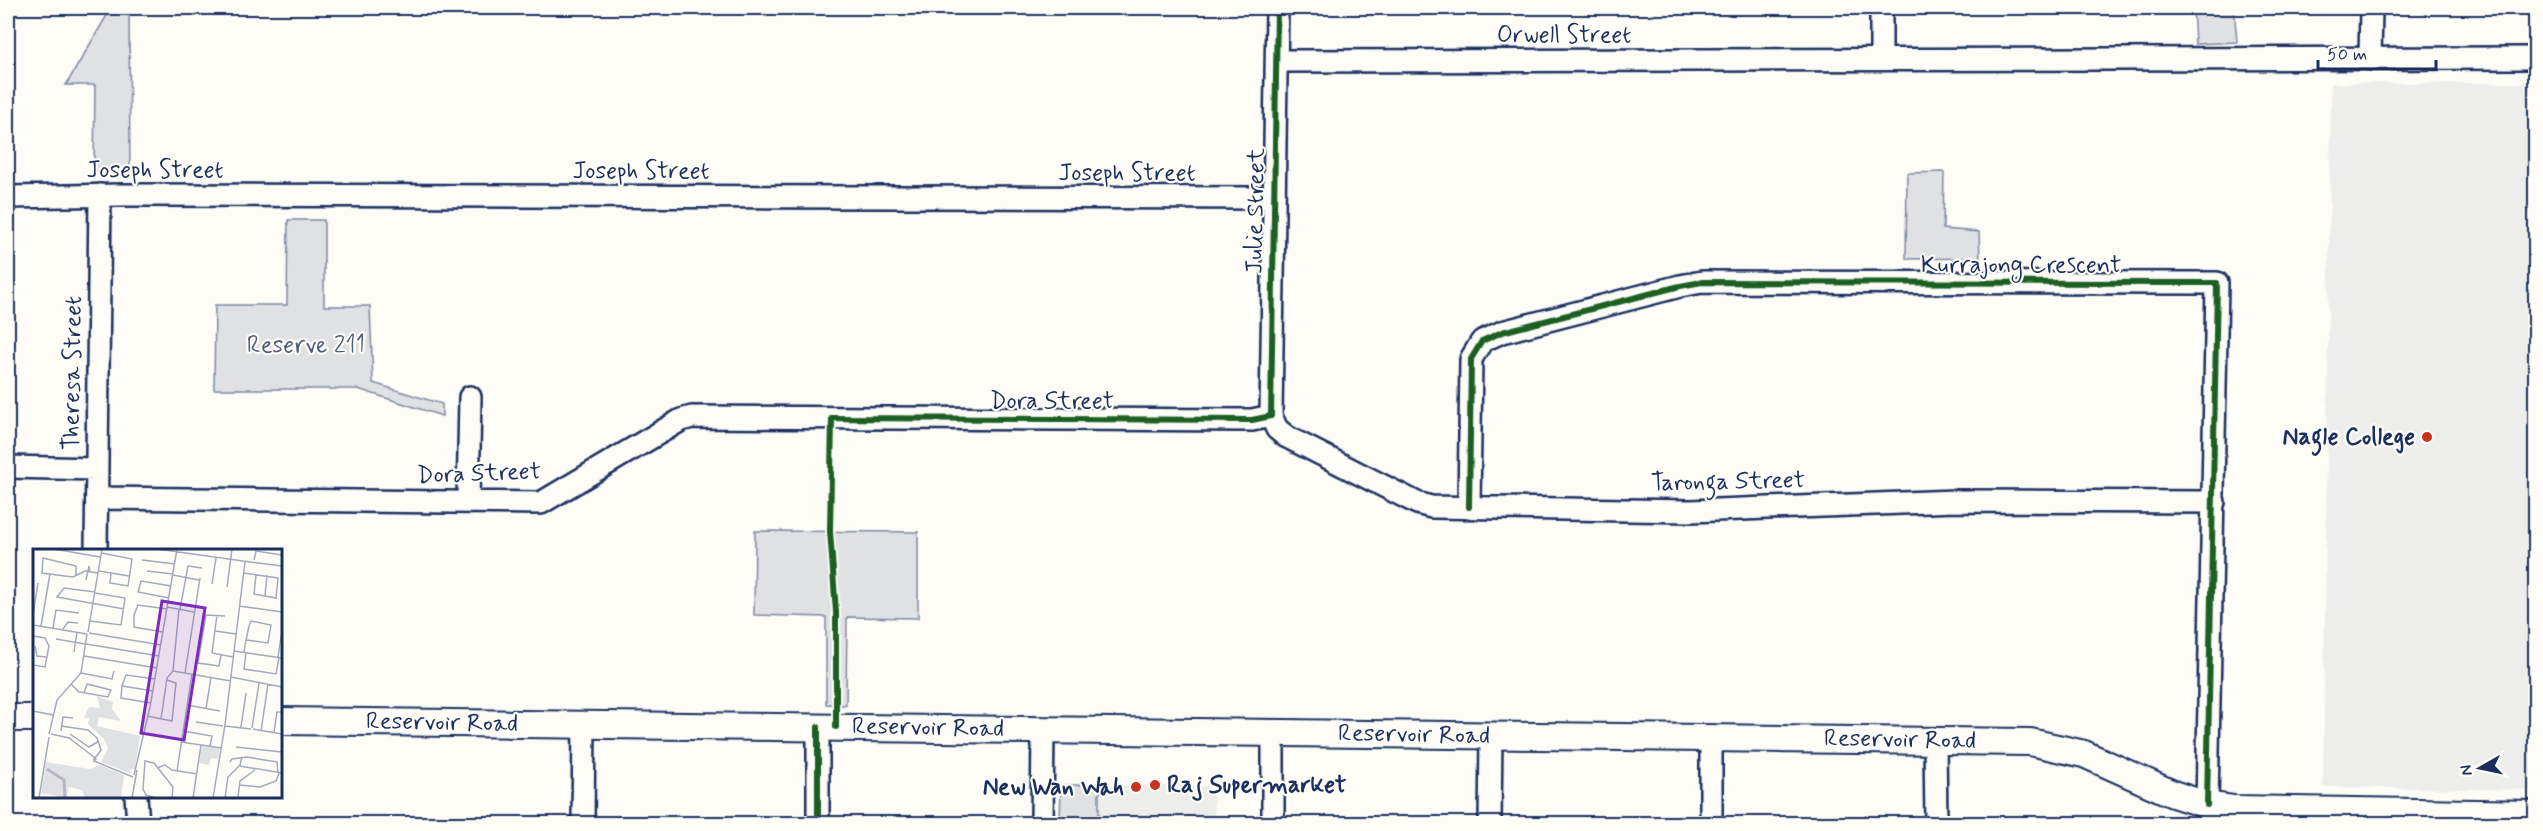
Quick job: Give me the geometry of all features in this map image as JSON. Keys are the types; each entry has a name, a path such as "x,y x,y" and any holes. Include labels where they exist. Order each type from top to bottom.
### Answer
{"main road":[{"path":"8,718 33,718"},
{"name":"Reservoir Road","path":"282,721 2030,742 2084,754 2173,794 2207,805 2250,811 2535,814"}],"street":[{"name":"Julie Street","path":"1271,416 1277,8"},
{"path":"1881,8 1881,59"},
{"path":"2370,59 2371,8"},
{"name":"Orwell Street","path":"1276,62 2535,58"},
{"name":"Joseph Street","path":"8,197 100,195 1274,198"},
{"name":"Theresa Street","path":"96,549 100,195"},
{"name":"Kurrajong Crescent","path":"1469,507 1470,366 1474,352 1482,341 1514,329 1702,282 2217,283 2207,805"},
{"path":"468,502 470,397"},
{"name":"Dora Street","path":"97,498 546,502 681,420 692,417 1252,420 1271,416"},
{"name":"Taronga Street","path":"1271,416 1277,429 1287,437 1417,503 1431,507 1690,511 1955,501 2214,502"},
{"path":"8,467 97,469"},
{"path":"583,824 584,724"},
{"path":"818,727 818,824"},
{"path":"1042,824 1043,729"},
{"path":"1273,824 1274,733"},
{"path":"1490,824 1491,736"},
{"path":"1711,738 1711,824"},
{"path":"1935,741 1936,824"},
{"path":"136,798 138,824"}],"shaded area":[{"path":"2331,83 2535,83 2535,790 2323,787"},
{"path":"1107,785 1208,786 1214,793 1214,823 1099,824 1099,794"}],"green space":[{"path":"113,8 129,8 130,171 94,171 95,85 66,85"},
{"path":"2193,8 2234,8 2237,42 2195,44"},
{"path":"1944,172 1943,229 1979,232 1980,258 1906,259 1907,173"},
{"name":"Reserve 211","path":"288,220 324,220 324,306 370,306 373,383 442,404 442,416 358,389 214,389 215,305 287,305"},
{"path":"755,531 918,532 918,618 847,617 846,705 826,704 826,617 754,615"},
{"path":"1061,785 1107,785 1099,794 1099,823 1060,823"}],"cycle path":[{"path":"836,727 836,612 830,531 832,418 1252,420 1271,416 1277,8"},
{"path":"1469,507 1471,359 1482,341 1502,332 1702,282 2217,283 2207,805"},
{"path":"818,727 818,824"}],"place":[{"name":"Nagle College","path":"2427,437"},
{"name":"Raj Supermarket","path":"1155,785"},
{"name":"New Wan Wah","path":"1136,787"}]}
